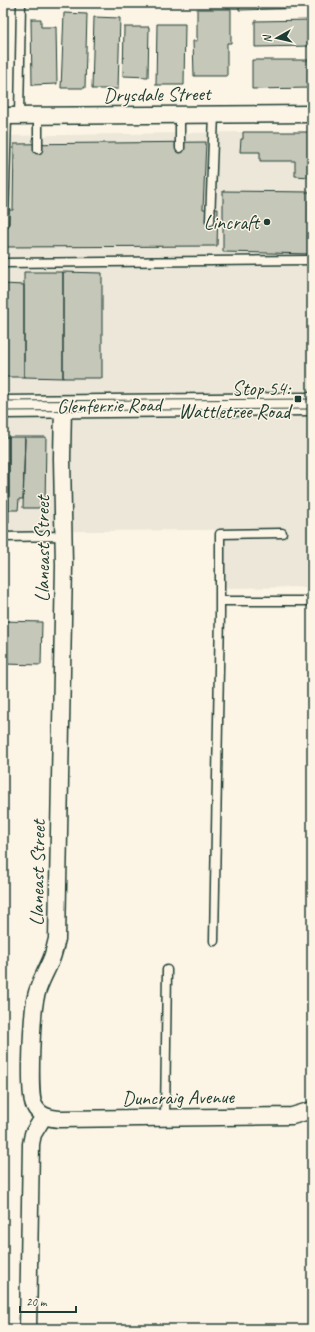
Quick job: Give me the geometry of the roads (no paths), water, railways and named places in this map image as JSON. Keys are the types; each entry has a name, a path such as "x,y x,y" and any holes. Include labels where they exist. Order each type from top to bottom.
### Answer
{"main road":[{"name":"Glenferrie Road","path":"3,407 312,404"}],"street":[{"name":"Drysdale Street","path":"10,116 312,114"},
{"name":"Llaneast Street","path":"44,1116 34,1104 32,1098 32,1016 36,995 51,960 57,940 65,536 62,458 63,406"},
{"name":"Duncraig Avenue","path":"44,1116 59,1119 292,1116 312,1110"},
{"path":"28,1329 31,1144 33,1134 44,1116"}],"lane":[{"path":"4,224 6,151 21,3"},
{"path":"210,221 214,114"},
{"path":"180,115 180,148"},
{"path":"38,116 38,150"},
{"path":"3,263 312,260"},
{"path":"214,941 220,534 282,533"},
{"path":"3,537 65,536"},
{"path":"220,602 312,601"},
{"path":"165,1118 167,970"}],"tram line":[{"path":"3,401 312,399"},
{"path":"3,411 312,409"}],"place":[{"name":"Lincraft","path":"267,222"},
{"name":"Stop 54: Wattletree Road","path":"298,399"}]}
